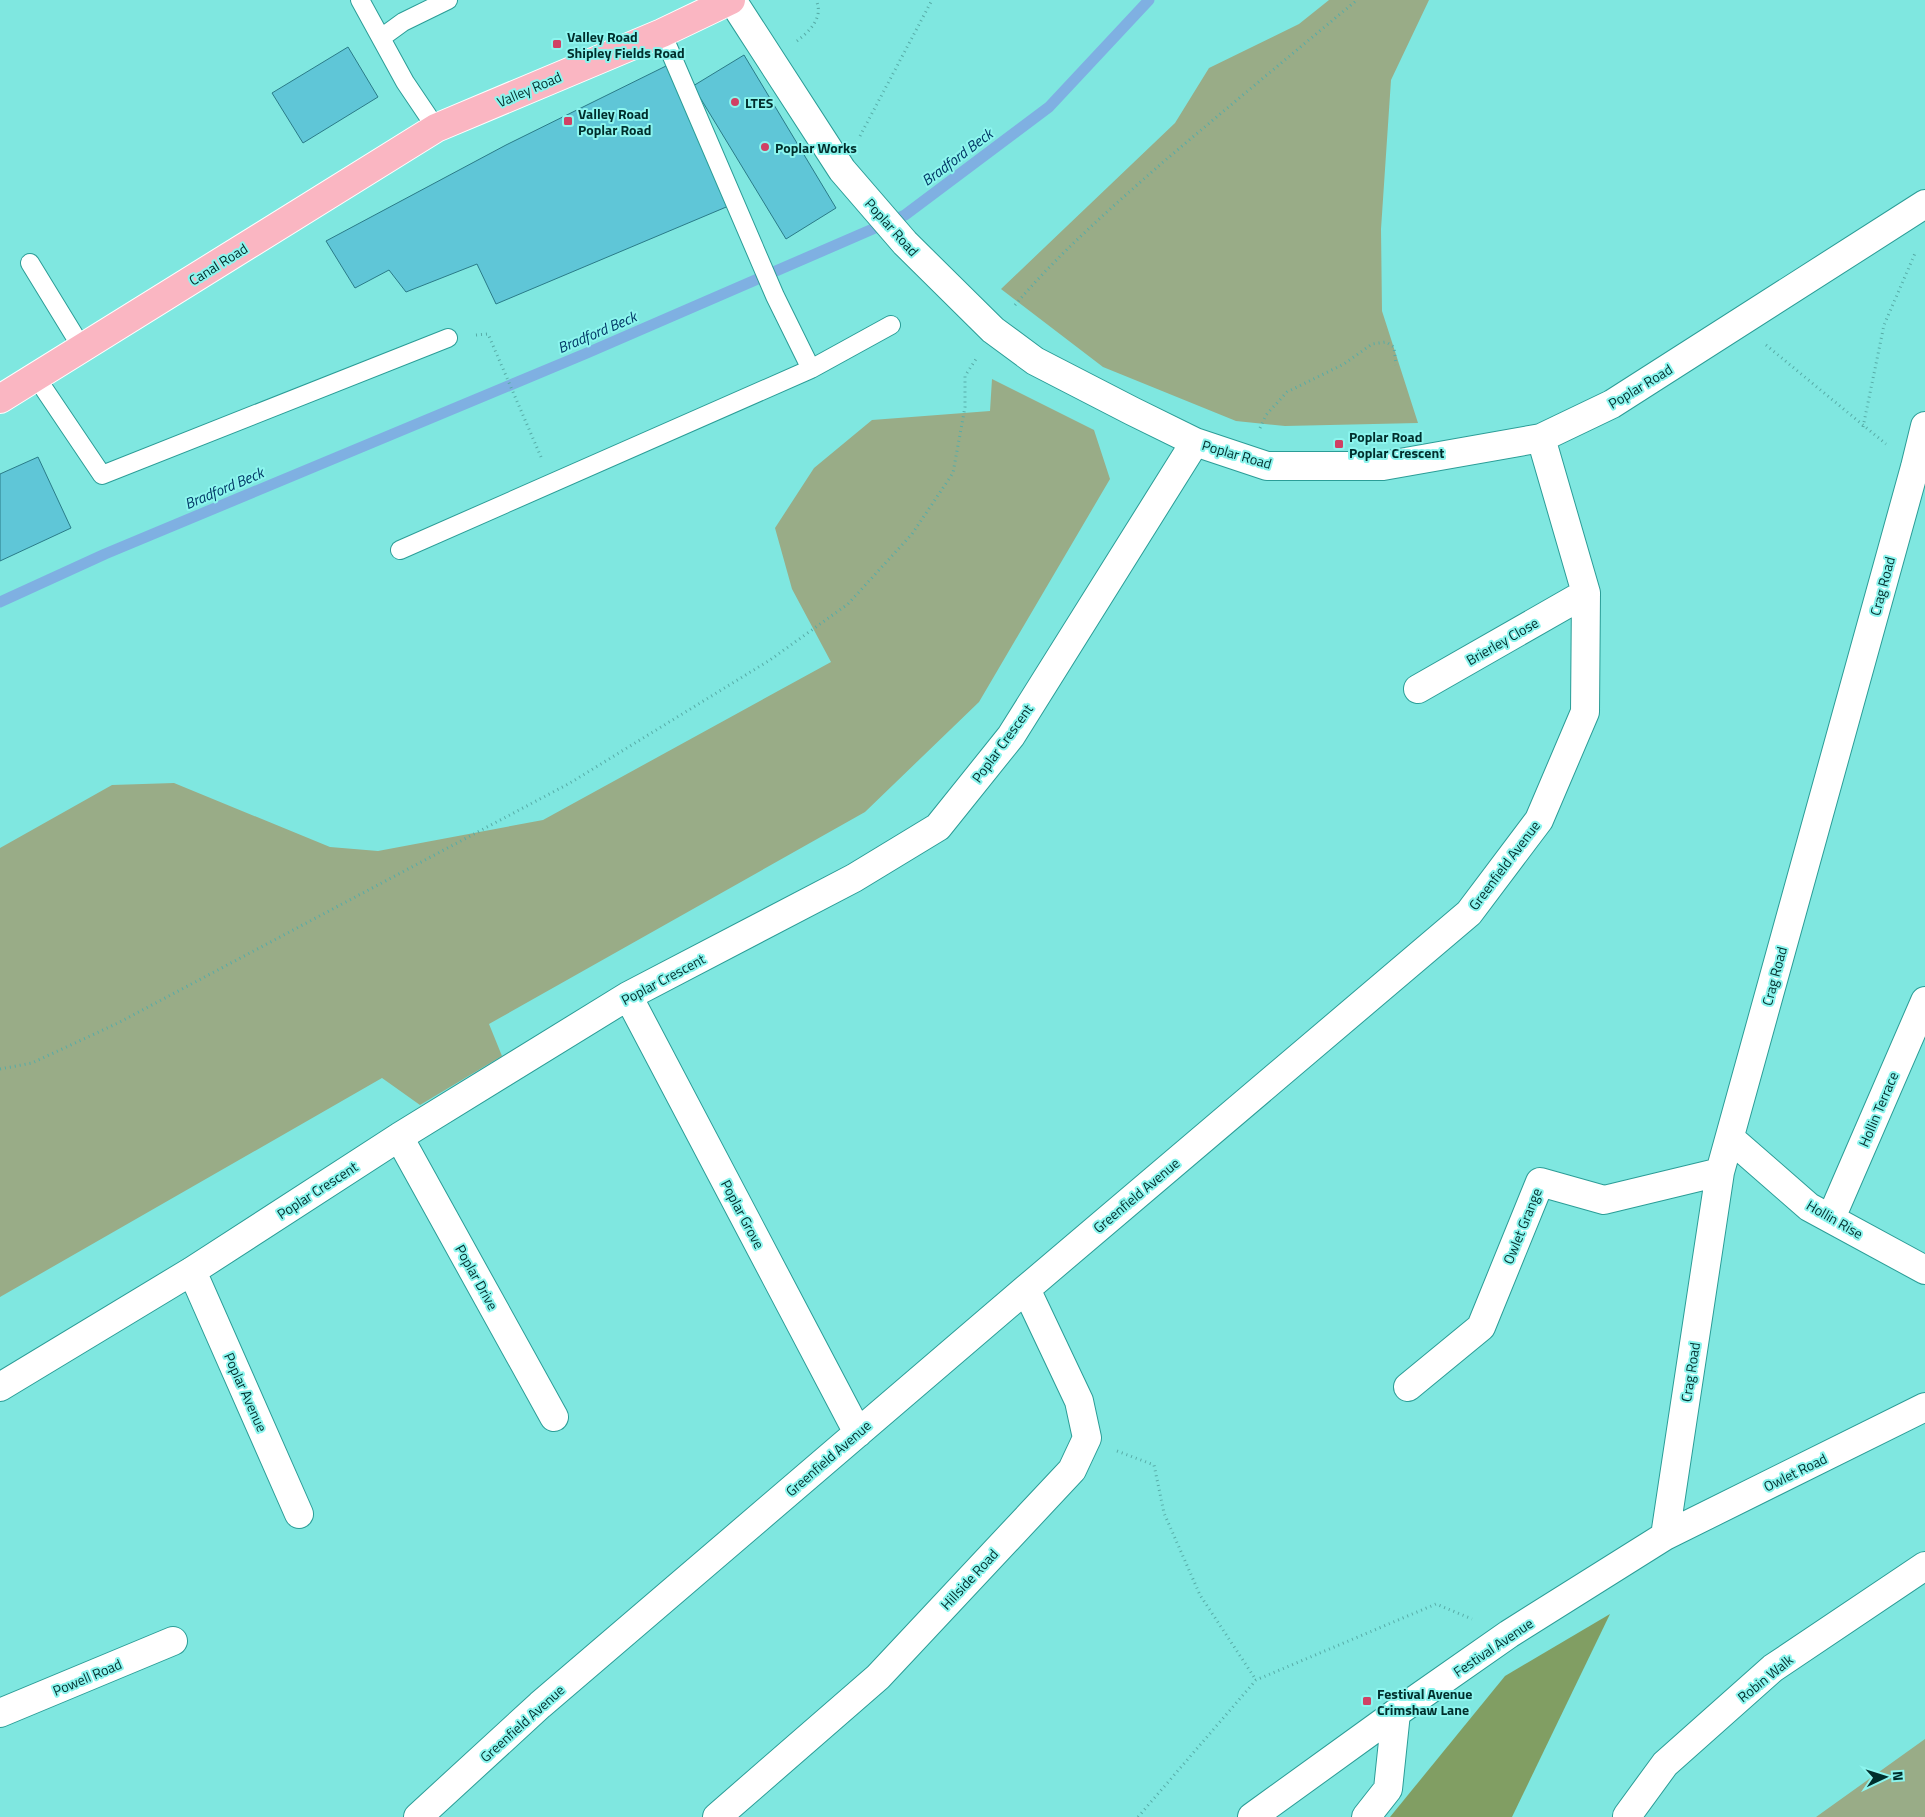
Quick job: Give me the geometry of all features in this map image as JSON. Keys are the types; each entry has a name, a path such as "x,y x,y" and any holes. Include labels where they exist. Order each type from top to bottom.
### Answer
{"main road":[{"name":"Valley Road","path":"436,128 662,33 723,2"},
{"name":"Canal Road","path":"0,400 436,128"}],"street":[{"name":"Poplar Road","path":"723,2 771,60 842,170 905,243 994,330 1035,361 1196,442 1267,466 1383,466 1541,438 1612,404 1925,204"},
{"name":"Crag Road","path":"1665,1536 1720,1172 1913,477 1925,426"},
{"name":"Greenfield Avenue","path":"418,1817 540,1706 1026,1289 1469,913 1539,820 1585,712 1586,593 1541,438"},
{"name":"Poplar Crescent","path":"0,1387 192,1271 399,1137 628,996 854,878 938,827 1011,736 1196,442"},
{"name":"Brierley Close","path":"1418,689 1586,593"},
{"name":"Poplar Grove","path":"628,996 858,1433"},
{"name":"Hollin Terrace","path":"1831,1218 1925,1000"},
{"name":"Poplar Drive","path":"399,1137 554,1417"},
{"name":"Hollin Rise","path":"1730,1138 1809,1206 1925,1270"},
{"name":"Owlet Grange","path":"1408,1387 1481,1327 1540,1182 1604,1200 1720,1172"},
{"name":"Poplar Avenue","path":"192,1271 299,1514"},
{"path":"1026,1289 1079,1401 1086,1438"},
{"name":"Owlet Road","path":"1665,1536 1925,1407"},
{"name":"Hillside Road","path":"717,1817 878,1677 1072,1470 1086,1438"},
{"name":"Festival Avenue","path":"1252,1817 1509,1634 1665,1536"},
{"name":"Robin Walk","path":"1627,1816 1665,1764 1773,1668 1925,1566"},
{"name":"Powell Road","path":"0,1713 174,1641"},
{"path":"1366,1817 1388,1789 1396,1713"}],"lane":[{"path":"360,0 406,82 436,128"},
{"path":"381,38 403,22 448,0"},
{"path":"662,33 775,296 811,369"},
{"path":"30,263 82,348"},
{"path":"400,550 811,369 891,325"},
{"path":"36,377 102,475 448,338"}],"path":[{"path":"771,60 809,32 817,18 819,6 816,0"},
{"path":"842,170 932,0"},
{"path":"0,1069 32,1063 118,1023 570,783 770,660 848,604 912,534 953,473 965,407 965,376 994,330 1036,280 1115,204 1357,0"},
{"path":"1740,323 1863,426 1884,325 1918,247"},
{"path":"1244,458 1266,415 1287,392 1344,364 1372,344 1386,342 1394,348 1396,365"},
{"path":"498,357 532,434"},
{"path":"1086,1438 1154,1465 1164,1513 1200,1595 1256,1680"},
{"path":"1138,1817 1256,1680 1436,1604 1509,1634"}],"green space":[{"path":"1329,0 1429,0 1391,80 1381,229 1382,311 1418,423 1285,426 1236,421 1103,367 1001,289 1175,123 1209,68 1299,24"},
{"path":"992,379 1094,430 1110,479 979,702 865,812 489,1024 502,1056 420,1105 382,1078 0,1297 0,848 112,785 174,783 330,847 378,851 543,820 831,662 792,589 775,528 814,468 872,420 990,411"},
{"path":"1610,1614 1512,1817 1390,1817 1505,1676"},
{"path":"1925,1739 1925,1817 1816,1817"}],"building":[{"path":"348,47 378,97 303,143 272,93"},
{"name":"Poplar Works","path":"744,55 836,208 786,239 693,86"},
{"path":"668,65 731,205 496,304 477,264 406,292 389,270 355,288 326,241 506,145"},
{"path":"38,457 71,528 0,561 0,474"}],"waterway":[{"name":"Bradford Beck","path":"0,602 105,554 587,353 905,215 1049,107 1149,0"}],"place":[{"name":"Valley Road Shipley Fields Road","path":"557,44"},
{"name":"LTES","path":"735,102"},
{"name":"Valley Road Poplar Road","path":"568,121"},
{"name":"Poplar Works","path":"765,147"},
{"name":"Poplar Road Poplar Crescent","path":"1339,444"},
{"name":"Festival Avenue Crimshaw Lane","path":"1367,1701"}]}
